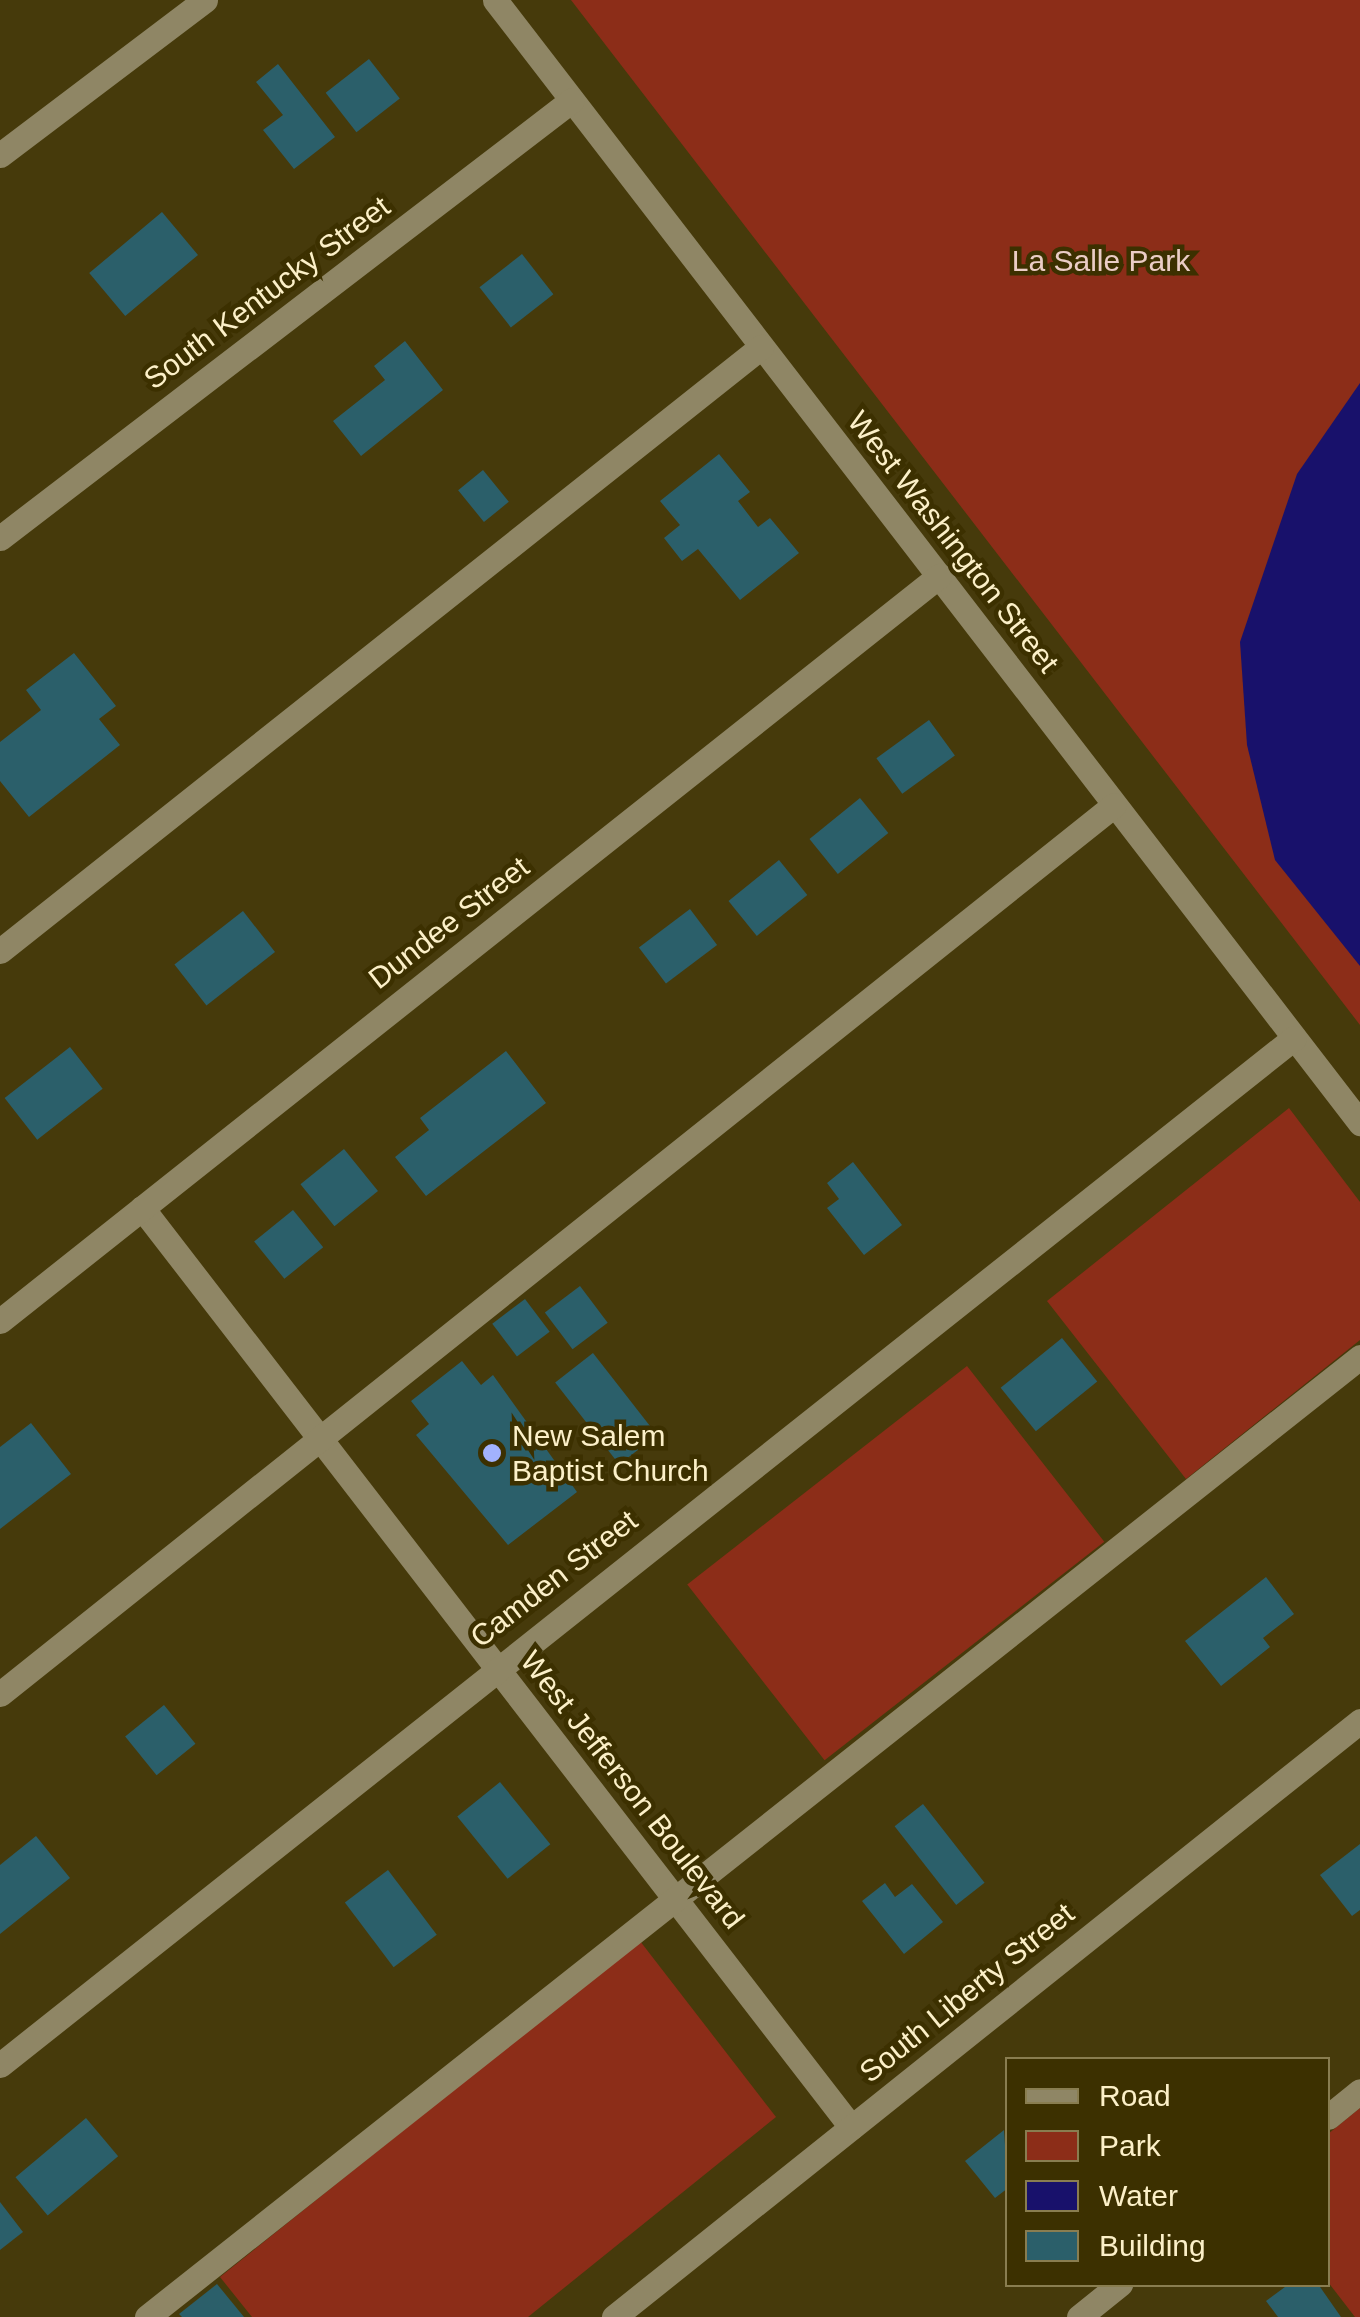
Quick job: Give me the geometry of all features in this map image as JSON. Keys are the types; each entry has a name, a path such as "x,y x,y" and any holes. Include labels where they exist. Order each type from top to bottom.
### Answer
{"street":[{"path":"0,155 205,0"},
{"name":"West Washington Street","path":"495,0 1360,1123"},
{"name":"South Kentucky Street","path":"0,538 572,100"},
{"path":"0,951 762,348"},
{"name":"Dundee Street","path":"0,1321 939,576"},
{"path":"0,1694 1114,805"},
{"name":"Camden Street","path":"0,2065 496,1666 1294,1038"},
{"name":"West Jefferson Boulevard","path":"142,1208 852,2128"},
{"path":"147,2317 1360,1357"},
{"name":"South Liberty Street","path":"614,2317 1360,1720"},
{"path":"1330,2116 1360,2091"},
{"path":"1080,2317 1116,2287"}],"green space":[{"name":"La Salle Park","path":"571,0 1360,0 1360,1025"},
{"path":"1289,1108 1360,1202 1360,1340 1186,1479 1047,1301"},
{"path":"967,1366 1104,1542 825,1760 687,1585"},
{"path":"640,1941 776,2117 528,2317 252,2317 220,2277"},
{"path":"1360,2108 1360,2317 1355,2317 1330,2285 1330,2132"}],"water":[{"path":"1360,383 1360,966 1275,860 1247,745 1240,642 1297,474"}],"building":[{"path":"369,59 400,98 356,132 326,93"},
{"path":"278,64 335,137 294,169 263,130 283,115 256,82"},
{"path":"162,212 198,255 125,316 89,273"},
{"path":"522,254 553,294 511,327 479,287"},
{"path":"405,341 443,390 361,456 333,421 385,380 374,366"},
{"path":"719,454 750,492 738,501 758,527 770,518 799,553 740,600 698,549 682,561 664,538 680,525 660,501"},
{"path":"483,470 509,502 484,522 458,490"},
{"path":"74,653 116,706 99,719 120,745 29,817 0,781 0,742 41,710 26,690"},
{"path":"929,720 955,756 902,794 876,758"},
{"path":"860,798 888,833 838,874 809,839"},
{"path":"779,860 807,895 757,936 728,901"},
{"path":"690,909 717,945 666,983 639,948"},
{"path":"243,911 275,952 206,1006 174,965"},
{"path":"70,1047 103,1089 37,1140 5,1098"},
{"path":"506,1051 546,1103 426,1196 395,1157 429,1130 420,1118"},
{"path":"344,1149 378,1191 334,1226 300,1184"},
{"path":"853,1162 902,1225 864,1255 827,1208 839,1199 827,1183"},
{"path":"293,1210 323,1247 284,1279 254,1241"},
{"path":"580,1286 608,1323 573,1349 545,1312"},
{"path":"525,1299 550,1332 517,1356 492,1324"},
{"path":"1062,1338 1097,1382 1036,1431 1001,1388"},
{"path":"593,1353 657,1435 619,1465 555,1383"},
{"name":"New Salem Baptist Church","path":"462,1361 481,1385 493,1375 577,1492 508,1545 416,1435 429,1424 411,1401"},
{"path":"31,1423 71,1474 0,1529 0,1447"},
{"path":"1266,1577 1294,1614 1263,1638 1270,1647 1221,1686 1185,1641"},
{"path":"164,1705 195,1744 157,1775 125,1736"},
{"path":"500,1782 550,1844 508,1879 457,1817"},
{"path":"923,1804 985,1883 956,1905 895,1826"},
{"path":"36,1836 70,1878 0,1934 0,1865"},
{"path":"1360,1844 1360,1910 1352,1916 1320,1875"},
{"path":"388,1870 437,1935 394,1967 345,1902"},
{"path":"885,1883 895,1897 912,1884 943,1922 904,1954 862,1901"},
{"path":"86,2118 118,2156 48,2215 16,2177"},
{"path":"1004,2130 1005,2190 995,2198 965,2161"},
{"path":"0,2202 23,2232 0,2250"},
{"path":"217,2284 244,2317 179,2314"},
{"path":"1285,2287 1320,2287 1341,2317 1278,2317 1266,2301"}],"place":[{"name":"New Salem Baptist Church","path":"492,1453"}]}
